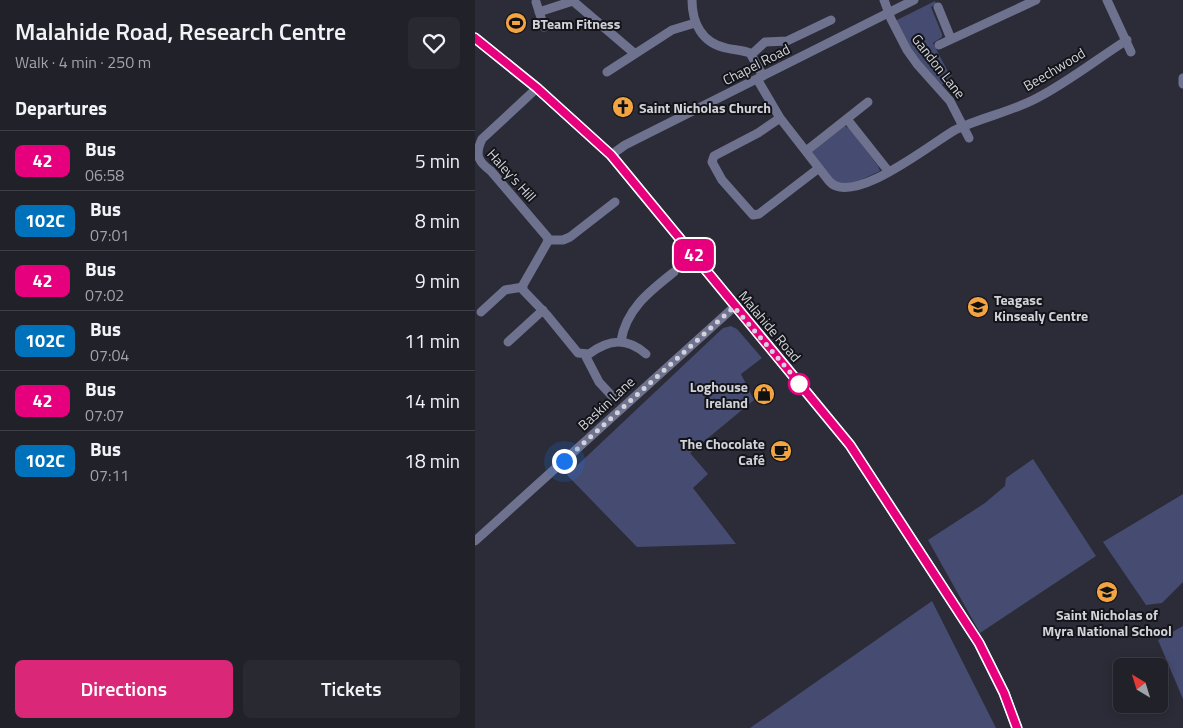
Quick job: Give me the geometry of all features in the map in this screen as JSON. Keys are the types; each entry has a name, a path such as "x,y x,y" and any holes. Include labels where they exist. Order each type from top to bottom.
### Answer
{"main road":[{"name":"Malahide Road","path":"475,38 537,88 611,155 734,307 833,424 871,475 979,643 1004,693 1017,728"}],"street":[{"path":"692,0 695,23 702,34 716,45 752,54"},
{"name":"Gandon Lane","path":"884,0 907,50 917,64 946,95 969,138"},
{"name":"Chapel Road","path":"611,155 625,145 914,0"},
{"path":"939,45 1036,0"},
{"path":"1107,0 1131,52"},
{"path":"539,12 573,1 634,53"},
{"path":"536,2 544,27"},
{"path":"938,8 951,39"},
{"path":"752,54 765,42 787,41 831,20"},
{"path":"607,72 672,30 695,23"},
{"name":"Beechwood","path":"819,168 834,187 840,189 889,172 981,118 1037,98 1127,40"},
{"path":"752,54 760,77 780,118 819,168 759,214 753,215 722,180 712,162 714,156 752,137 780,118"},
{"path":"1183,78 1183,84"},
{"name":"Haley's Hill","path":"537,88 482,139 476,149 476,155 548,240"},
{"path":"806,151 868,102"},
{"path":"847,119 889,172"},
{"path":"523,287 548,240 563,240 570,237 615,202"},
{"path":"621,341 623,330 635,306 675,272"},
{"path":"523,287 523,290 543,310 573,350 585,355 599,382 612,396"},
{"path":"481,312 505,290 523,287"},
{"name":"Baskin Lane","path":"475,541 734,307"},
{"path":"508,342 543,310"},
{"path":"585,355 608,342 621,341 637,345 646,354"}],"shaded area":[{"path":"935,1 936,4 931,7 942,37 933,43 947,70 952,75 942,85 911,52 895,21"},
{"path":"843,125 849,128 880,171 852,184 836,185 811,154 812,148"},
{"path":"731,326 737,329 762,358 741,374 754,400 690,453 708,474 693,488 736,544 637,547 567,475 723,328"},
{"path":"1033,459 1096,556 980,633 928,540 985,503 1005,486 1006,478"},
{"path":"1183,494 1183,582 1162,603 1146,605 1103,542"},
{"path":"932,601 996,728 750,728"},
{"path":"1183,626 1183,699 1168,664 1168,658 1166,658 1158,640"}],"bus line":[{"name":"42","path":"475,38 537,88 611,155 695,256 734,307 850,445 872,476 979,643 1004,693 1017,728"}],"place":[{"name":"BTeam Fitness","path":"516,23"},
{"name":"Saint Nicholas Church","path":"623,107"},
{"name":"Teagasc Kinsealy Centre","path":"978,307"},
{"name":"Loghouse Ireland","path":"764,394"},
{"name":"The Chocolate Café","path":"781,451"},
{"name":"Saint Nicholas of Myra National School","path":"1107,592"}],"route":[{"path":"564,461 734,307 802,386 799,384"}]}
